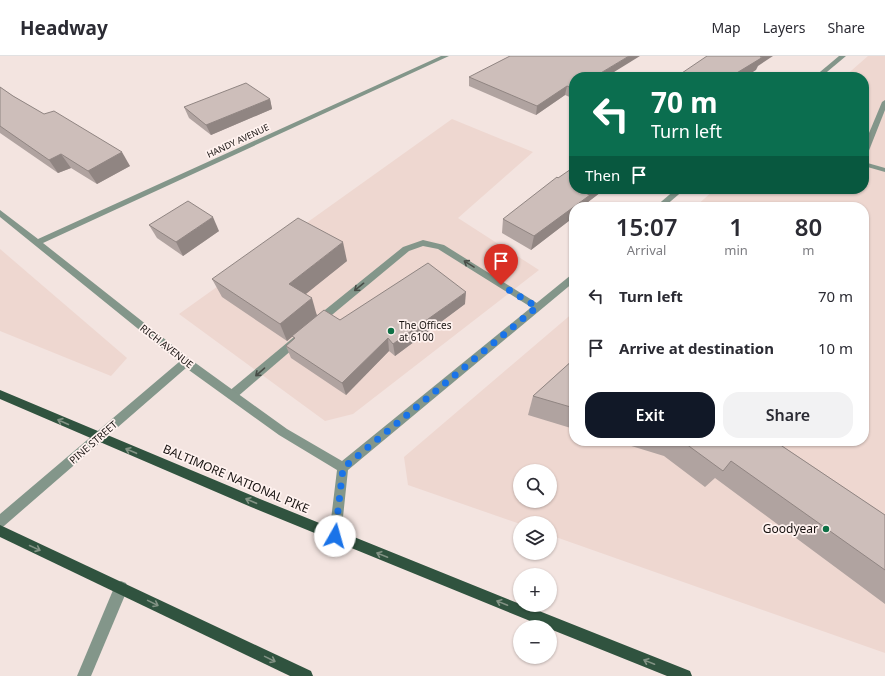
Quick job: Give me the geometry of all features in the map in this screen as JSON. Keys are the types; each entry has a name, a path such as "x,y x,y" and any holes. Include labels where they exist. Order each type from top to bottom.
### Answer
{"main road":[{"name":"BALTIMORE NATIONAL PIKE","path":"0,394 335,536 685,676"},
{"path":"0,531 306,676"}],"street":[{"name":"HANDY AVENUE","path":"37,242 446,56"},
{"path":"823,72 843,56"},
{"path":"869,141 885,102"},
{"path":"869,165 885,170"},
{"path":"665,202 675,194"},
{"name":"RICH AVENUE","path":"0,213 186,362 283,432 343,468"},
{"path":"232,395 406,249 423,243 441,246 537,307"},
{"path":"335,536 343,468 569,281"},
{"name":"PINE STREET","path":"0,522 186,362"},
{"path":"84,676 121,588"}],"shaded area":[{"path":"868,56 885,56 885,653 557,537 557,516 513,516 513,522 408,485 404,457 569,316 569,446 869,446 869,202 701,202 709,194 869,194 869,72 850,72"},
{"path":"452,119 533,152 458,218 539,270 353,414 325,421 179,314"},
{"path":"0,249 127,358 111,376 0,331"}],"building":[{"path":"510,56 629,56 602,72 569,72 569,87 567,86 537,106 469,77"},
{"path":"707,56 763,57 738,72 683,72"},
{"path":"246,83 270,99 206,125 184,107"},
{"path":"0,87 44,114 54,111 122,152 88,171 61,154 49,160 0,126"},
{"path":"569,170 569,194 590,195 580,202 569,202 569,210 534,236 503,219 557,177 558,178"},
{"path":"188,201 213,217 176,242 149,225"},
{"path":"298,218 343,242 289,284 312,298 280,324 212,279"},
{"name":"The Offices at 6100","path":"428,263 466,292 393,344 388,338 342,383 286,346 295,338 292,336 324,310 340,320"},
{"path":"569,364 569,407 533,396"},
{"path":"689,446 782,446 885,515 885,570 731,461 723,471"}],"place":[{"name":"The Offices at 6100","path":"391,331"},
{"name":"Goodyear","path":"826,529"}],"route":[{"path":"335,536 343,468 537,307 501,285"}]}
